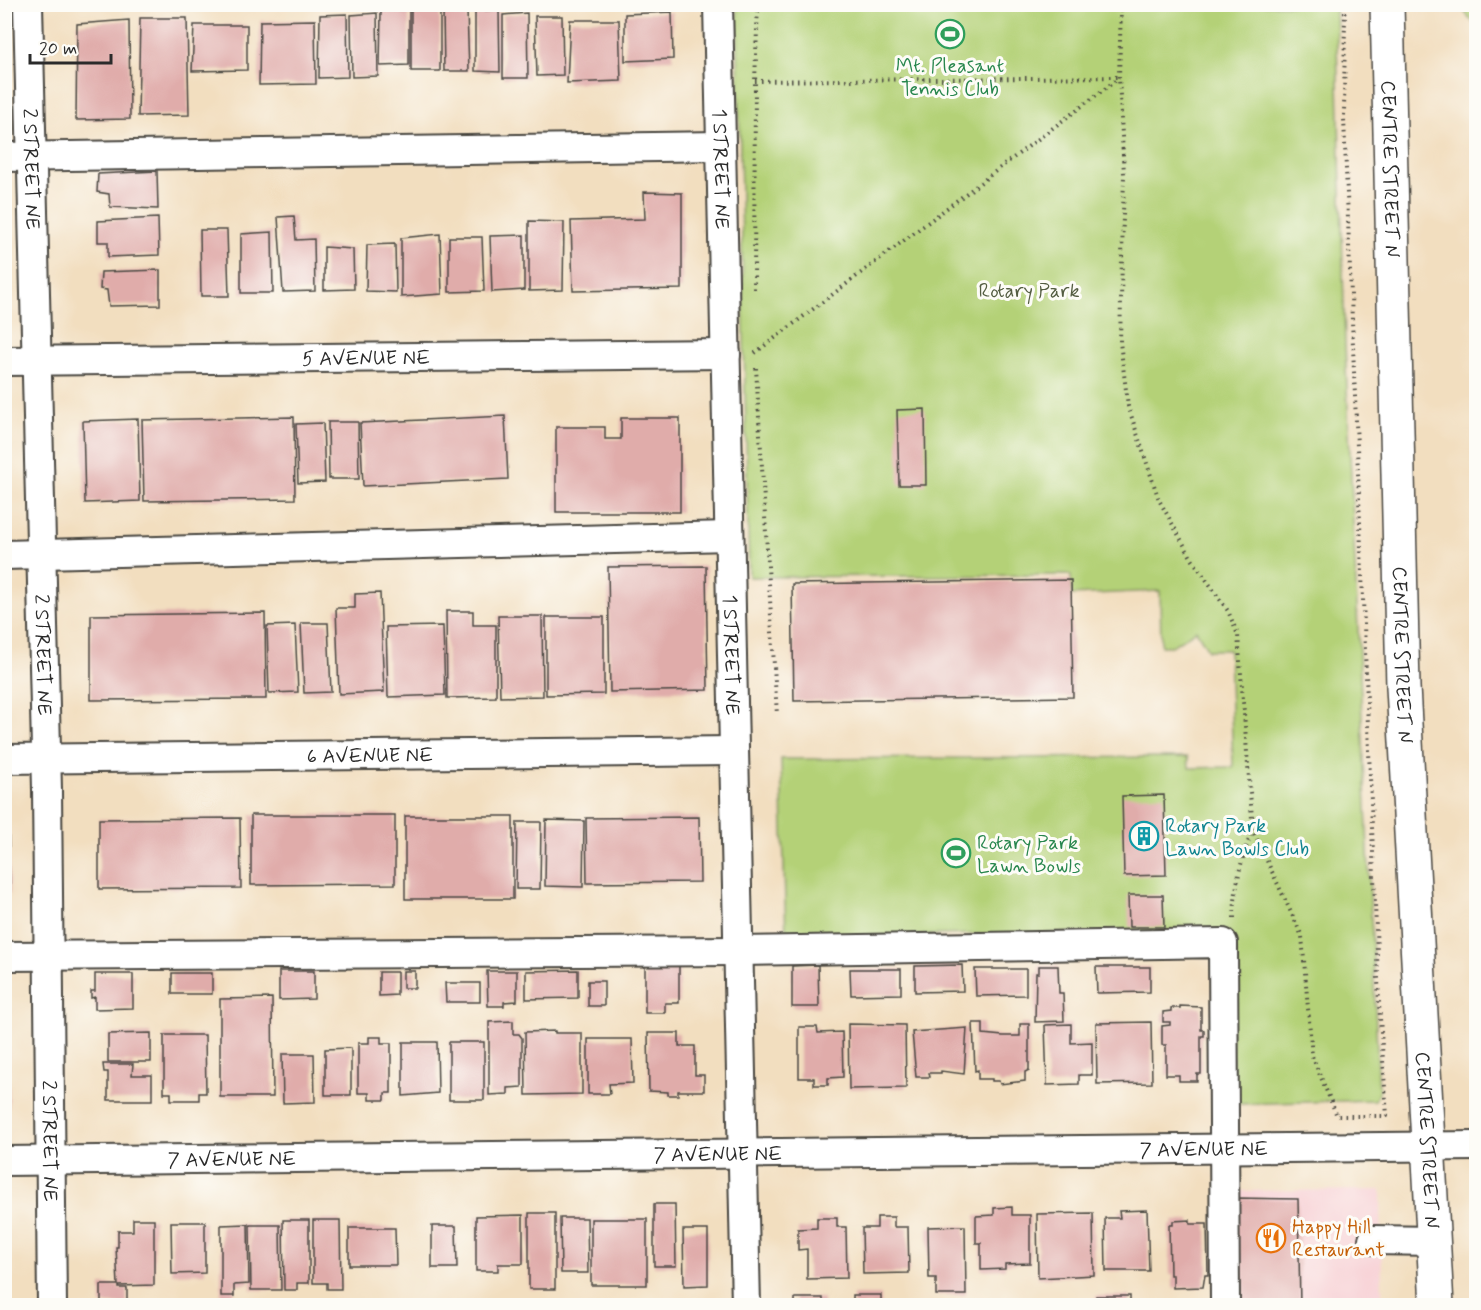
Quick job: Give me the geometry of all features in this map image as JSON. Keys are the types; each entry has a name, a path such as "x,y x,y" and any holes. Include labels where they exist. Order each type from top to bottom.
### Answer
{"main road":[{"name":"CENTRE STREET N","path":"1387,4 1403,687 1419,989 1431,1147 1437,1305"}],"street":[{"name":"2 STREET NE","path":"28,4 50,955 52,1305"},
{"name":"1 STREET NE","path":"718,4 746,1305"},
{"path":"4,157 721,146"},
{"name":"5 AVENUE NE","path":"4,361 726,354"},
{"path":"4,555 729,537"},
{"name":"6 AVENUE NE","path":"4,759 734,751"},
{"path":"4,956 738,951 1223,943 1226,1305"},
{"name":"7 AVENUE NE","path":"4,1161 1476,1146"},
{"path":"1373,1240 1435,1241"}],"path":[{"path":"754,300 755,81 758,4"},
{"path":"1121,4 1119,77 1124,174 1120,342 1128,406 1159,500 1192,559 1228,611 1238,635 1253,831 1302,936 1312,1056 1336,1116 1387,1116 1379,1004 1344,118 1345,4"},
{"path":"755,81 1119,77"},
{"path":"755,353 1119,77"},
{"path":"754,346 777,715"},
{"path":"1233,926 1235,889 1245,847 1253,831"}],"shaded area":[{"path":"1381,1190 1382,1305 1229,1305 1228,1191"}],"green space":[{"name":"Rotary Park","path":"737,5 1336,5 1345,344 1379,1093 1375,1100 1240,1104 1234,1099 1227,931 786,937 781,759 1188,757 1189,768 1233,767 1229,650 1208,650 1196,630 1172,646 1161,646 1160,591 1071,595 1071,575 749,577"},
{"path":"1459,5 1476,5 1476,26"}],"building":[{"path":"409,10 409,65 380,66 381,11"},
{"path":"411,10 440,10 440,71 411,71"},
{"path":"499,10 500,72 475,71 475,11"},
{"path":"443,11 467,11 469,71 444,71"},
{"path":"672,12 673,59 625,61 625,14"},
{"path":"377,13 378,76 352,77 351,15"},
{"path":"527,13 528,78 503,78 503,15"},
{"path":"347,14 348,77 319,78 320,15"},
{"path":"535,16 562,16 563,75 537,76"},
{"path":"140,18 187,18 189,115 138,116"},
{"path":"129,20 130,119 76,120 77,24"},
{"path":"315,20 316,84 259,85 260,21"},
{"path":"570,20 619,20 621,81 567,83"},
{"path":"194,25 247,25 247,70 192,71"},
{"path":"157,171 158,209 110,207 109,194 97,192 98,174"},
{"path":"644,192 682,193 682,289 573,291 571,221 645,219"},
{"path":"294,216 296,240 314,239 315,291 283,292 278,217"},
{"path":"158,218 159,255 108,257 108,242 98,242 98,221"},
{"path":"529,221 564,222 563,290 529,291"},
{"path":"200,230 227,230 229,296 201,296"},
{"path":"272,232 273,293 241,293 241,234"},
{"path":"440,234 442,294 401,297 401,238"},
{"path":"524,235 524,290 492,292 490,236"},
{"path":"449,237 482,237 484,291 449,292"},
{"path":"395,244 396,292 366,291 367,245"},
{"path":"324,247 353,249 354,289 324,290"},
{"path":"160,270 160,305 109,306 107,290 100,289 101,272"},
{"path":"925,409 926,485 899,485 897,410"},
{"path":"505,416 508,479 363,486 360,423"},
{"path":"294,417 295,499 144,501 142,420"},
{"path":"621,418 680,418 680,512 556,512 556,427 605,427 605,439 621,439"},
{"path":"138,419 140,501 85,503 83,421"},
{"path":"328,422 358,422 359,479 329,479"},
{"path":"323,423 325,482 298,483 296,424"},
{"path":"706,566 708,690 610,692 608,567"},
{"path":"1071,580 1073,697 794,701 792,584"},
{"path":"380,593 384,692 339,694 336,608 355,608 355,594"},
{"path":"446,611 473,611 473,625 496,625 496,697 447,698"},
{"path":"265,613 266,699 91,700 91,615"},
{"path":"498,616 542,616 543,696 500,697"},
{"path":"546,617 604,617 604,694 546,695"},
{"path":"301,623 328,623 331,692 304,693"},
{"path":"295,625 298,692 269,693 267,626"},
{"path":"443,626 445,695 388,697 386,627"},
{"name":"Rotary Park Lawn Bowls Club","path":"1164,795 1166,875 1124,876 1122,796"},
{"path":"251,815 395,815 395,884 251,885"},
{"path":"405,816 513,816 513,899 405,899"},
{"path":"699,817 700,882 587,883 586,818"},
{"path":"8,818 10,893 4,893 4,819"},
{"path":"240,818 241,888 99,889 99,819"},
{"path":"546,820 584,821 583,887 545,886"},
{"path":"517,822 541,822 540,889 516,889"},
{"path":"1128,895 1163,895 1164,927 1129,927"},
{"path":"818,965 819,1007 792,1007 792,966"},
{"path":"962,965 963,991 915,992 915,966"},
{"path":"645,966 679,966 679,1003 665,1003 665,1013 645,1013"},
{"path":"1039,966 1058,966 1059,993 1063,993 1064,1021 1035,1022 1036,973 1039,973"},
{"path":"1096,967 1150,967 1150,992 1097,993"},
{"path":"850,969 901,969 901,994 851,995"},
{"path":"975,969 1026,969 1026,995 976,996"},
{"path":"578,970 578,998 526,999 526,971"},
{"path":"279,971 314,971 314,999 279,1000"},
{"path":"403,971 415,971 415,988 403,988"},
{"path":"487,971 517,971 517,1001 504,1002 504,1006 488,1006"},
{"path":"379,972 397,972 397,995 379,996"},
{"path":"172,973 212,973 212,994 172,994"},
{"path":"95,974 133,974 133,1008 95,1009 95,997 91,998 91,991 95,991"},
{"path":"588,981 604,981 604,1006 588,1006"},
{"path":"445,983 480,983 480,1002 446,1002"},
{"path":"272,998 273,1097 220,1097 220,999"},
{"path":"1180,1006 1201,1007 1201,1030 1204,1030 1204,1036 1201,1036 1201,1074 1197,1074 1197,1081 1179,1081 1179,1075 1166,1075 1166,1045 1162,1045 1162,1026 1170,1025 1170,1022 1163,1022 1163,1012 1171,1011 1171,1008 1180,1008"},
{"path":"4,1013 9,1013 9,1108 4,1108"},
{"path":"513,1021 513,1034 519,1034 522,1038 522,1087 508,1088 508,1094 489,1095 489,1022"},
{"path":"1151,1022 1152,1083 1097,1084 1096,1023"},
{"path":"973,1023 983,1023 983,1034 1003,1036 1020,1036 1020,1024 1029,1024 1029,1070 1025,1072 1025,1081 1000,1084 999,1081 992,1081 992,1079 978,1079 978,1070 975,1071"},
{"path":"848,1024 905,1025 906,1088 849,1089"},
{"path":"1071,1024 1071,1043 1092,1042 1092,1075 1079,1075 1079,1084 1047,1085 1045,1025"},
{"path":"799,1027 817,1027 818,1033 842,1032 843,1077 828,1078 828,1085 814,1085 814,1078 799,1078"},
{"path":"967,1028 964,1074 941,1071 941,1073 929,1073 930,1077 916,1077 912,1032"},
{"path":"555,1031 555,1033 582,1033 582,1094 526,1095 525,1032"},
{"path":"151,1033 151,1062 108,1062 108,1034"},
{"path":"648,1033 679,1033 679,1046 695,1046 695,1075 704,1075 704,1091 678,1091 678,1095 668,1095 668,1092 649,1091"},
{"path":"164,1035 205,1035 206,1093 199,1093 199,1100 171,1100 171,1093 164,1093"},
{"path":"369,1037 381,1037 381,1043 391,1043 391,1093 385,1093 385,1100 369,1100 369,1093 358,1093 358,1043 369,1043"},
{"path":"588,1039 632,1039 633,1083 609,1084 610,1094 588,1094"},
{"path":"403,1042 437,1042 438,1093 403,1096"},
{"path":"449,1042 484,1042 484,1100 449,1100"},
{"path":"351,1048 351,1095 325,1095 325,1049"},
{"path":"282,1054 314,1054 315,1102 283,1103"},
{"path":"103,1064 133,1064 132,1075 152,1075 152,1100 108,1100 108,1072 104,1072"},
{"path":"1236,1198 1298,1199 1300,1306 1236,1306"},
{"path":"654,1204 675,1204 676,1266 654,1266"},
{"path":"1012,1207 1012,1215 1030,1215 1030,1263 1005,1264 1005,1269 981,1270 981,1243 976,1243 976,1216 994,1215 994,1208"},
{"path":"1147,1210 1149,1271 1106,1271 1105,1218 1120,1218 1119,1211"},
{"path":"529,1213 555,1213 555,1289 529,1289"},
{"path":"1093,1213 1094,1275 1038,1278 1037,1214"},
{"path":"523,1215 523,1264 498,1264 498,1271 476,1271 476,1216"},
{"path":"877,1217 894,1217 894,1227 908,1227 909,1273 863,1274 862,1228 877,1228"},
{"path":"560,1218 587,1218 588,1273 561,1273"},
{"path":"817,1218 837,1218 837,1227 846,1227 847,1278 807,1279 807,1249 798,1250 798,1229 817,1228"},
{"path":"133,1219 154,1219 154,1285 119,1286 119,1288 127,1288 127,1304 101,1304 101,1285 118,1285 116,1247 118,1247 118,1231 133,1231"},
{"path":"591,1219 647,1219 647,1285 591,1285"},
{"path":"283,1220 309,1220 309,1283 297,1283 297,1290 284,1290"},
{"path":"313,1220 340,1220 341,1289 327,1289 327,1283 313,1283"},
{"path":"1190,1220 1190,1224 1207,1224 1208,1275 1205,1275 1203,1287 1173,1288 1173,1275 1170,1275 1169,1225 1173,1225 1173,1221"},
{"path":"171,1222 205,1222 205,1273 172,1274"},
{"path":"248,1224 249,1284 234,1285 234,1296 221,1296 221,1225"},
{"path":"250,1225 280,1225 281,1290 251,1290"},
{"path":"5,1226 7,1226 8,1306 5,1306"},
{"path":"432,1226 456,1226 457,1268 432,1268"},
{"path":"965,1226 966,1295 936,1295 936,1278 929,1278 928,1227"},
{"path":"349,1228 395,1228 396,1265 349,1265"},
{"path":"683,1230 708,1230 708,1285 684,1286"},
{"path":"853,1295 881,1295 881,1306 853,1306"},
{"path":"1096,1296 1130,1296 1130,1306 1096,1306"},
{"path":"795,1298 823,1298 823,1306 795,1306"},
{"path":"1158,1303 1211,1303 1211,1306 1158,1306"}],"place":[{"name":"Mt. Pleasant Tennis Club","path":"950,34"},
{"name":"Rotary Park Lawn Bowls Club","path":"1144,836"},
{"name":"Rotary Park Lawn Bowls","path":"956,853"},
{"name":"Happy Hill Restaurant","path":"1271,1238"}]}
